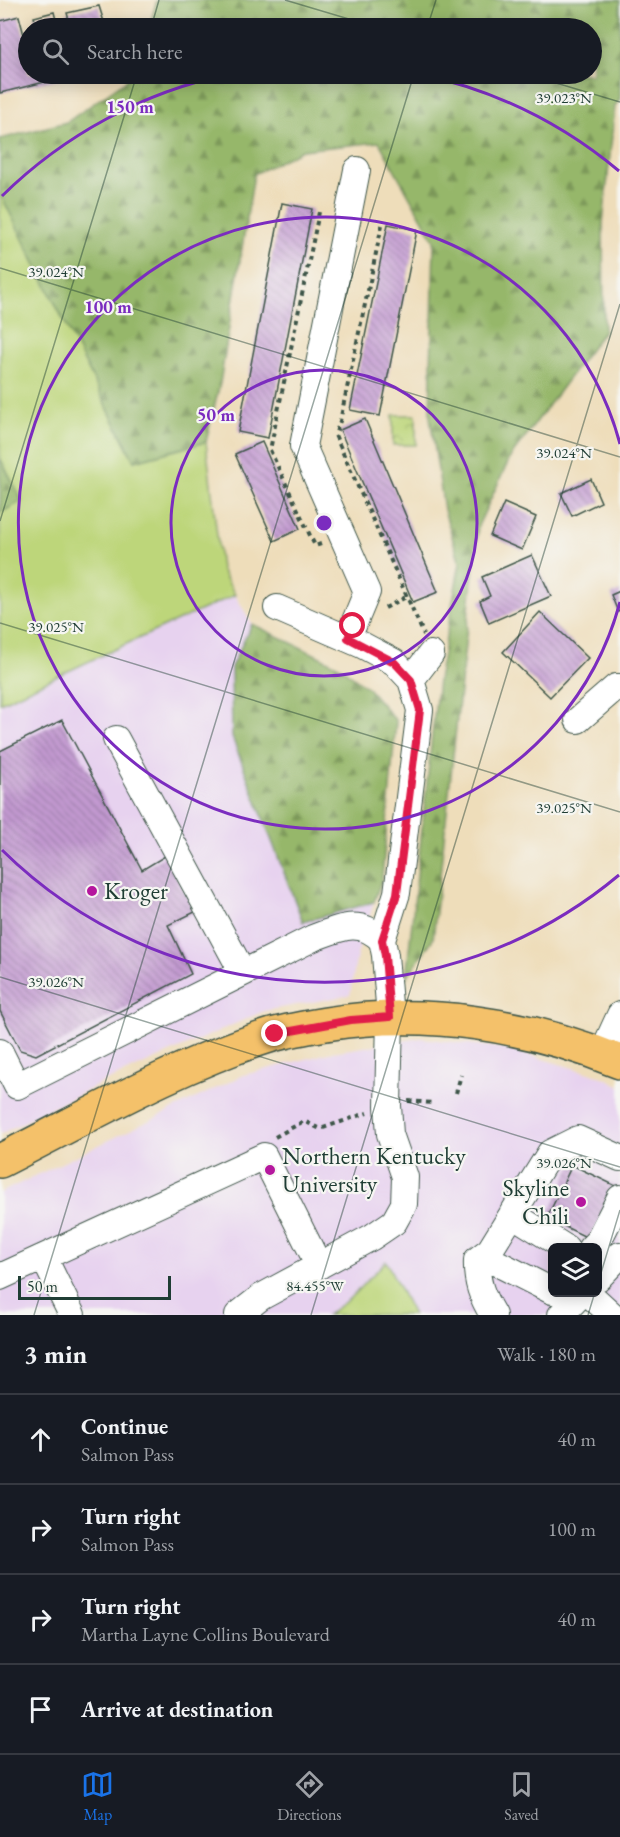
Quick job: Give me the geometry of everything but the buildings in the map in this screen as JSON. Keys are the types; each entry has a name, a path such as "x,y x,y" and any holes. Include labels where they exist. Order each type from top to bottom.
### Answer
{"main road":[{"path":"0,1161 189,1067 228,1051 275,1034 351,1020 390,1017 471,1021 552,1037 611,1058"}],"street":[{"path":"348,638 367,592 303,446 357,170"},
{"path":"238,1315 261,1297 367,1240 394,1222 404,1204 405,1177 390,1134 388,1106 390,1017 382,940 397,894 420,710 411,680 394,662 348,638 277,608"},
{"path":"411,680 431,654"},
{"path":"579,720 616,687 620,687"},
{"path":"116,739 243,973"},
{"path":"0,1052 17,1086 313,938 346,926 361,926 372,930 382,940"},
{"path":"611,1058 620,1015"},
{"path":"493,1315 482,1296 476,1274 477,1260 490,1250 550,1154 578,1139 620,1158"},
{"path":"0,1277 264,1156 319,1266"},
{"path":"596,1243 620,1198"},
{"path":"512,1214 558,1243"},
{"path":"490,1250 493,1261 569,1298 612,1315"},
{"path":"602,1273 620,1255"},
{"path":"44,1258 72,1315"}],"path":[{"path":"382,225 340,422 335,435 419,628 429,641 426,648 431,654"},
{"path":"456,1093 461,1075"},
{"path":"405,1101 433,1103"},
{"path":"269,1140 304,1121 320,1129 377,1110"}],"shaded area":[{"path":"235,595 252,624 232,667 302,922 374,902 357,955 350,995 264,1011 106,1081 0,1134 0,703"},
{"name":"Northern Kentucky University","path":"421,1038 509,1049 606,1078 620,1086 620,1315 413,1315 386,1261 349,1299 327,1315 0,1315 0,1193 244,1075 333,1052"}],"green space":[{"path":"157,0 620,0 620,99 615,106 603,223 604,331 511,456 478,526 433,939 406,978 438,680 460,563 444,510 430,417 434,240 379,142 302,150 254,174 220,383 206,442 134,461 0,193 0,139 67,122 121,84 602,84 602,18 152,18"},
{"path":"0,193 134,461 206,442 221,569 235,595 0,703 0,513 22,501 0,458"},
{"path":"393,415 416,415 416,445 393,445"},
{"path":"0,458 22,501 0,513"},
{"path":"252,624 339,666 368,688 396,721 382,878 374,902 303,922 232,737 231,667"},
{"path":"386,1261 413,1315 327,1315 349,1299"}],"place":[{"name":"Kroger","path":"92,891"},
{"name":"Northern Kentucky University","path":"270,1170"},
{"name":"Skyline Chili","path":"581,1202"}],"route":[{"path":"275,1034 351,1020 390,1017 382,940 397,894 420,710 411,680 394,662 348,638 353,626"}]}
